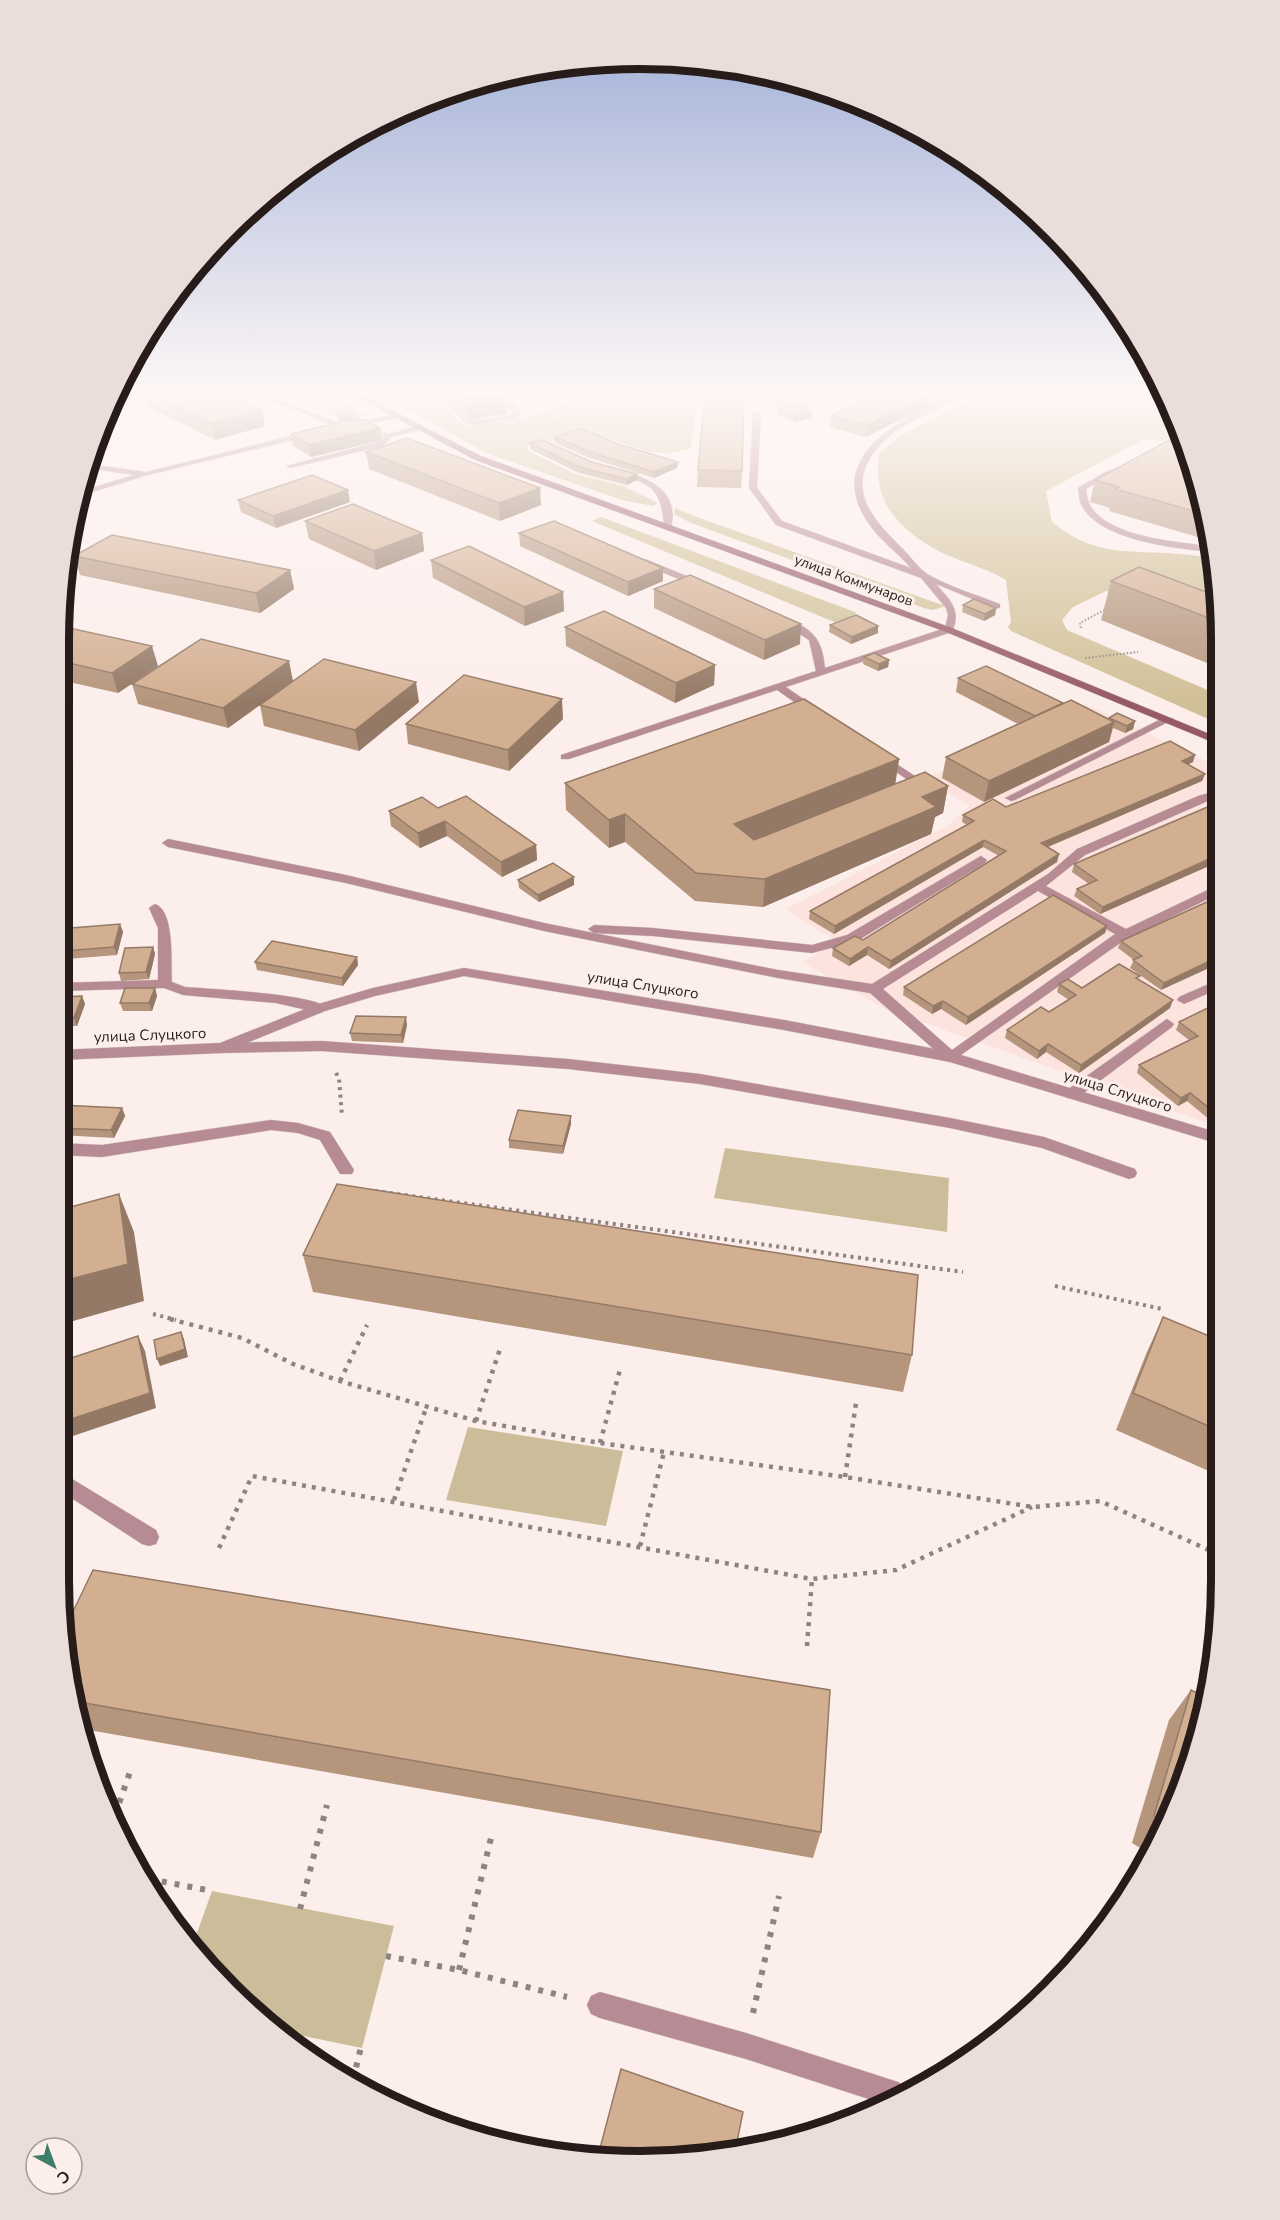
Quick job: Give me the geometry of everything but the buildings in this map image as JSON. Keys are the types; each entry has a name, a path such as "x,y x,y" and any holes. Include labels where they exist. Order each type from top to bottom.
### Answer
{"main road":[{"name":"улица Коммунаров","path":"578,495 949,630 1211,738"}],"street":[{"path":"663,495 668,505 668,526"},
{"path":"758,495 779,523 923,574 997,606"},
{"path":"565,757 949,630 953,615 951,608 923,574 871,522 863,509 859,495"},
{"path":"1081,495 1093,519 1116,531 1203,548"},
{"path":"638,560 710,588"},
{"path":"775,616 810,634 818,645 821,673"},
{"path":"779,687 827,720"},
{"path":"1011,798 1169,719"},
{"path":"875,753 942,798"},
{"path":"874,989 1037,886 1097,843 1211,796"},
{"path":"168,843 346,879 544,927 778,974 874,989 951,1058 1125,934 1211,892"},
{"path":"544,927 653,932 812,949 852,938 981,860"},
{"path":"1037,886 1125,934"},
{"path":"155,908 164,928 165,984"},
{"name":"улица Слуцкого","path":"69,1055 222,1048 320,1008 383,990 464,972 795,1027 951,1058 1211,1137"},
{"path":"69,987 165,984 183,991 276,999 320,1008"},
{"path":"1184,1000 1211,987"},
{"path":"1072,1094 1167,1024"},
{"path":"222,1048 322,1046 568,1064 700,1079 950,1123 1044,1143 1129,1173"},
{"path":"69,1149 102,1150 271,1125 298,1128 325,1136 346,1170"},
{"path":"69,1486 148,1537"},
{"path":"600,2005 746,2046 891,2093"}],"path":[{"path":"1081,628 1080,623 1084,620 1114,605"},
{"path":"322,1046 339,1078 346,1170"},
{"path":"373,1190 963,1272"},
{"path":"1055,1286 1162,1309"},
{"path":"153,1314 242,1338 293,1364 340,1381 476,1421 600,1443 845,1477 1033,1507 1100,1501 1211,1551"},
{"path":"340,1381 366,1325"},
{"path":"476,1421 501,1346"},
{"path":"600,1443 621,1366"},
{"path":"845,1477 856,1403"},
{"path":"394,1500 426,1408"},
{"path":"640,1546 664,1452"},
{"path":"219,1548 252,1476 394,1500 812,1579 896,1570 1033,1507"},
{"path":"807,1646 812,1579"},
{"path":"117,1809 132,1766"},
{"path":"300,1909 327,1805"},
{"path":"459,1970 490,1838"},
{"path":"154,1880 212,1891"},
{"path":"746,2046 779,1896"},
{"path":"386,1956 459,1970 600,2005"},
{"path":"354,2075 361,2047"}],"shaded area":[{"path":"606,495 641,495 658,503 653,506"},
{"path":"882,495 1047,495 1052,522 1080,540 1121,551 1205,557 1210,601 1106,591 1073,607 1062,620 1067,630 1211,691 1211,720 1011,631 1008,627 1011,622 1006,580 933,548 898,520"},
{"path":"675,508 945,606 933,610 924,608 691,523 674,514"},
{"path":"601,517 856,614 839,624 592,521"},
{"path":"1085,704 1211,763 1211,1124 885,1009 802,962 838,943 786,909 947,826 970,806 925,779"},
{"path":"725,1148 949,1178 947,1232 714,1198"},
{"path":"468,1427 623,1451 606,1526 446,1500"},
{"path":"212,1891 394,1926 362,2048 293,2034 236,1984 195,1938"}]}
